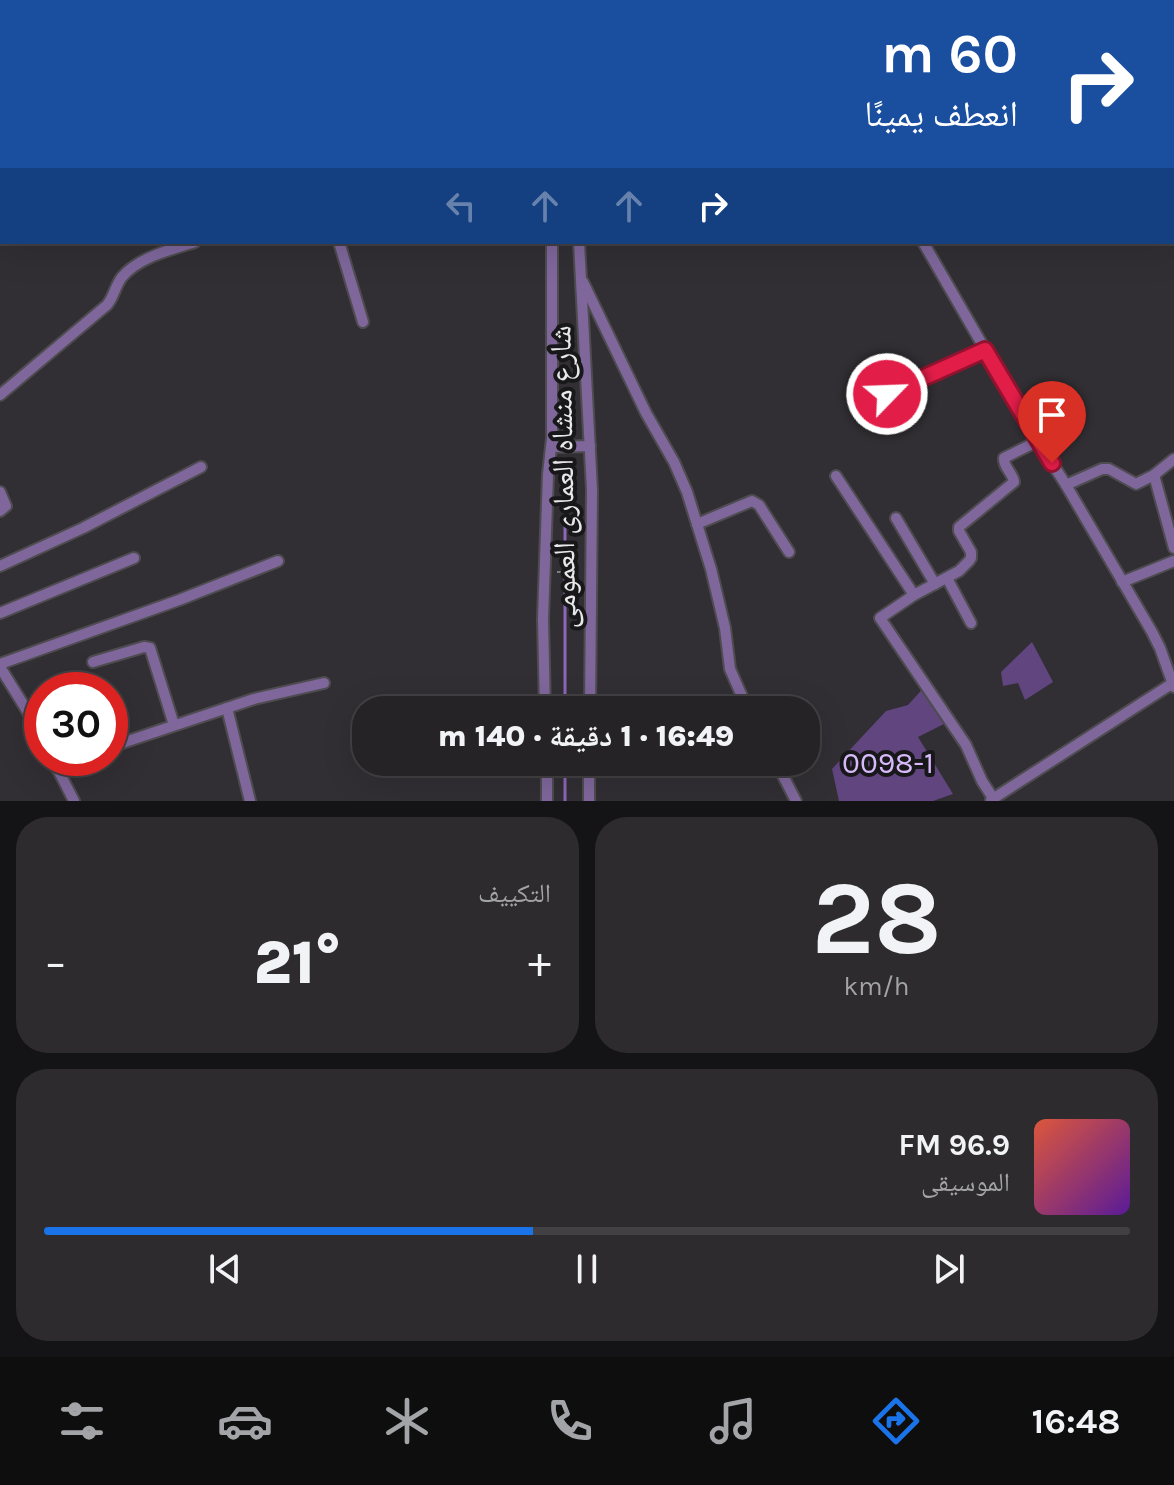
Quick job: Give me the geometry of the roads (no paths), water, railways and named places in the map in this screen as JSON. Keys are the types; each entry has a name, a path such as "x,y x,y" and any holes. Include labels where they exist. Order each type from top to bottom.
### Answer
{"street":[{"path":"0,395 107,305 113,299 123,275 151,257 189,244"},
{"path":"340,244 363,322"},
{"name":"شارع منشاه العمارى العمومى","path":"545,696 543,619 551,447 552,244"},
{"name":"شارع منشاه العمارى العمومى","path":"579,244 590,446 590,696"},
{"path":"924,244 1156,639 1173,685 991,799 966,745 880,618 959,571 971,558 959,527 1014,482 1004,458 1038,441"},
{"path":"581,279 687,492 711,569 725,628 730,669 742,696"},
{"path":"862,405 985,350"},
{"path":"551,447 590,446"},
{"path":"1066,485 1102,469 1109,469 1136,484 1174,459"},
{"path":"0,566 83,528 201,467"},
{"path":"1154,475 1174,548"},
{"path":"836,476 914,595"},
{"path":"0,492 6,506 0,511"},
{"path":"697,524 752,501 759,505 789,552"},
{"path":"896,518 935,584"},
{"path":"0,613 134,558"},
{"path":"24,703 0,665 278,561"},
{"path":"1122,582 1174,561"},
{"path":"947,578 971,623"},
{"path":"93,662 144,647 150,648 174,725"},
{"path":"128,741 261,697 324,683"},
{"path":"227,708 250,801"},
{"path":"61,776 74,801"},
{"path":"547,776 547,801"},
{"path":"589,776 589,801"},
{"path":"783,776 796,801"}],"waterway":[{"path":"565,459 565,696"},
{"path":"565,776 565,801"}],"park label":[{"name":"0098-1","path":"888,763"}]}
